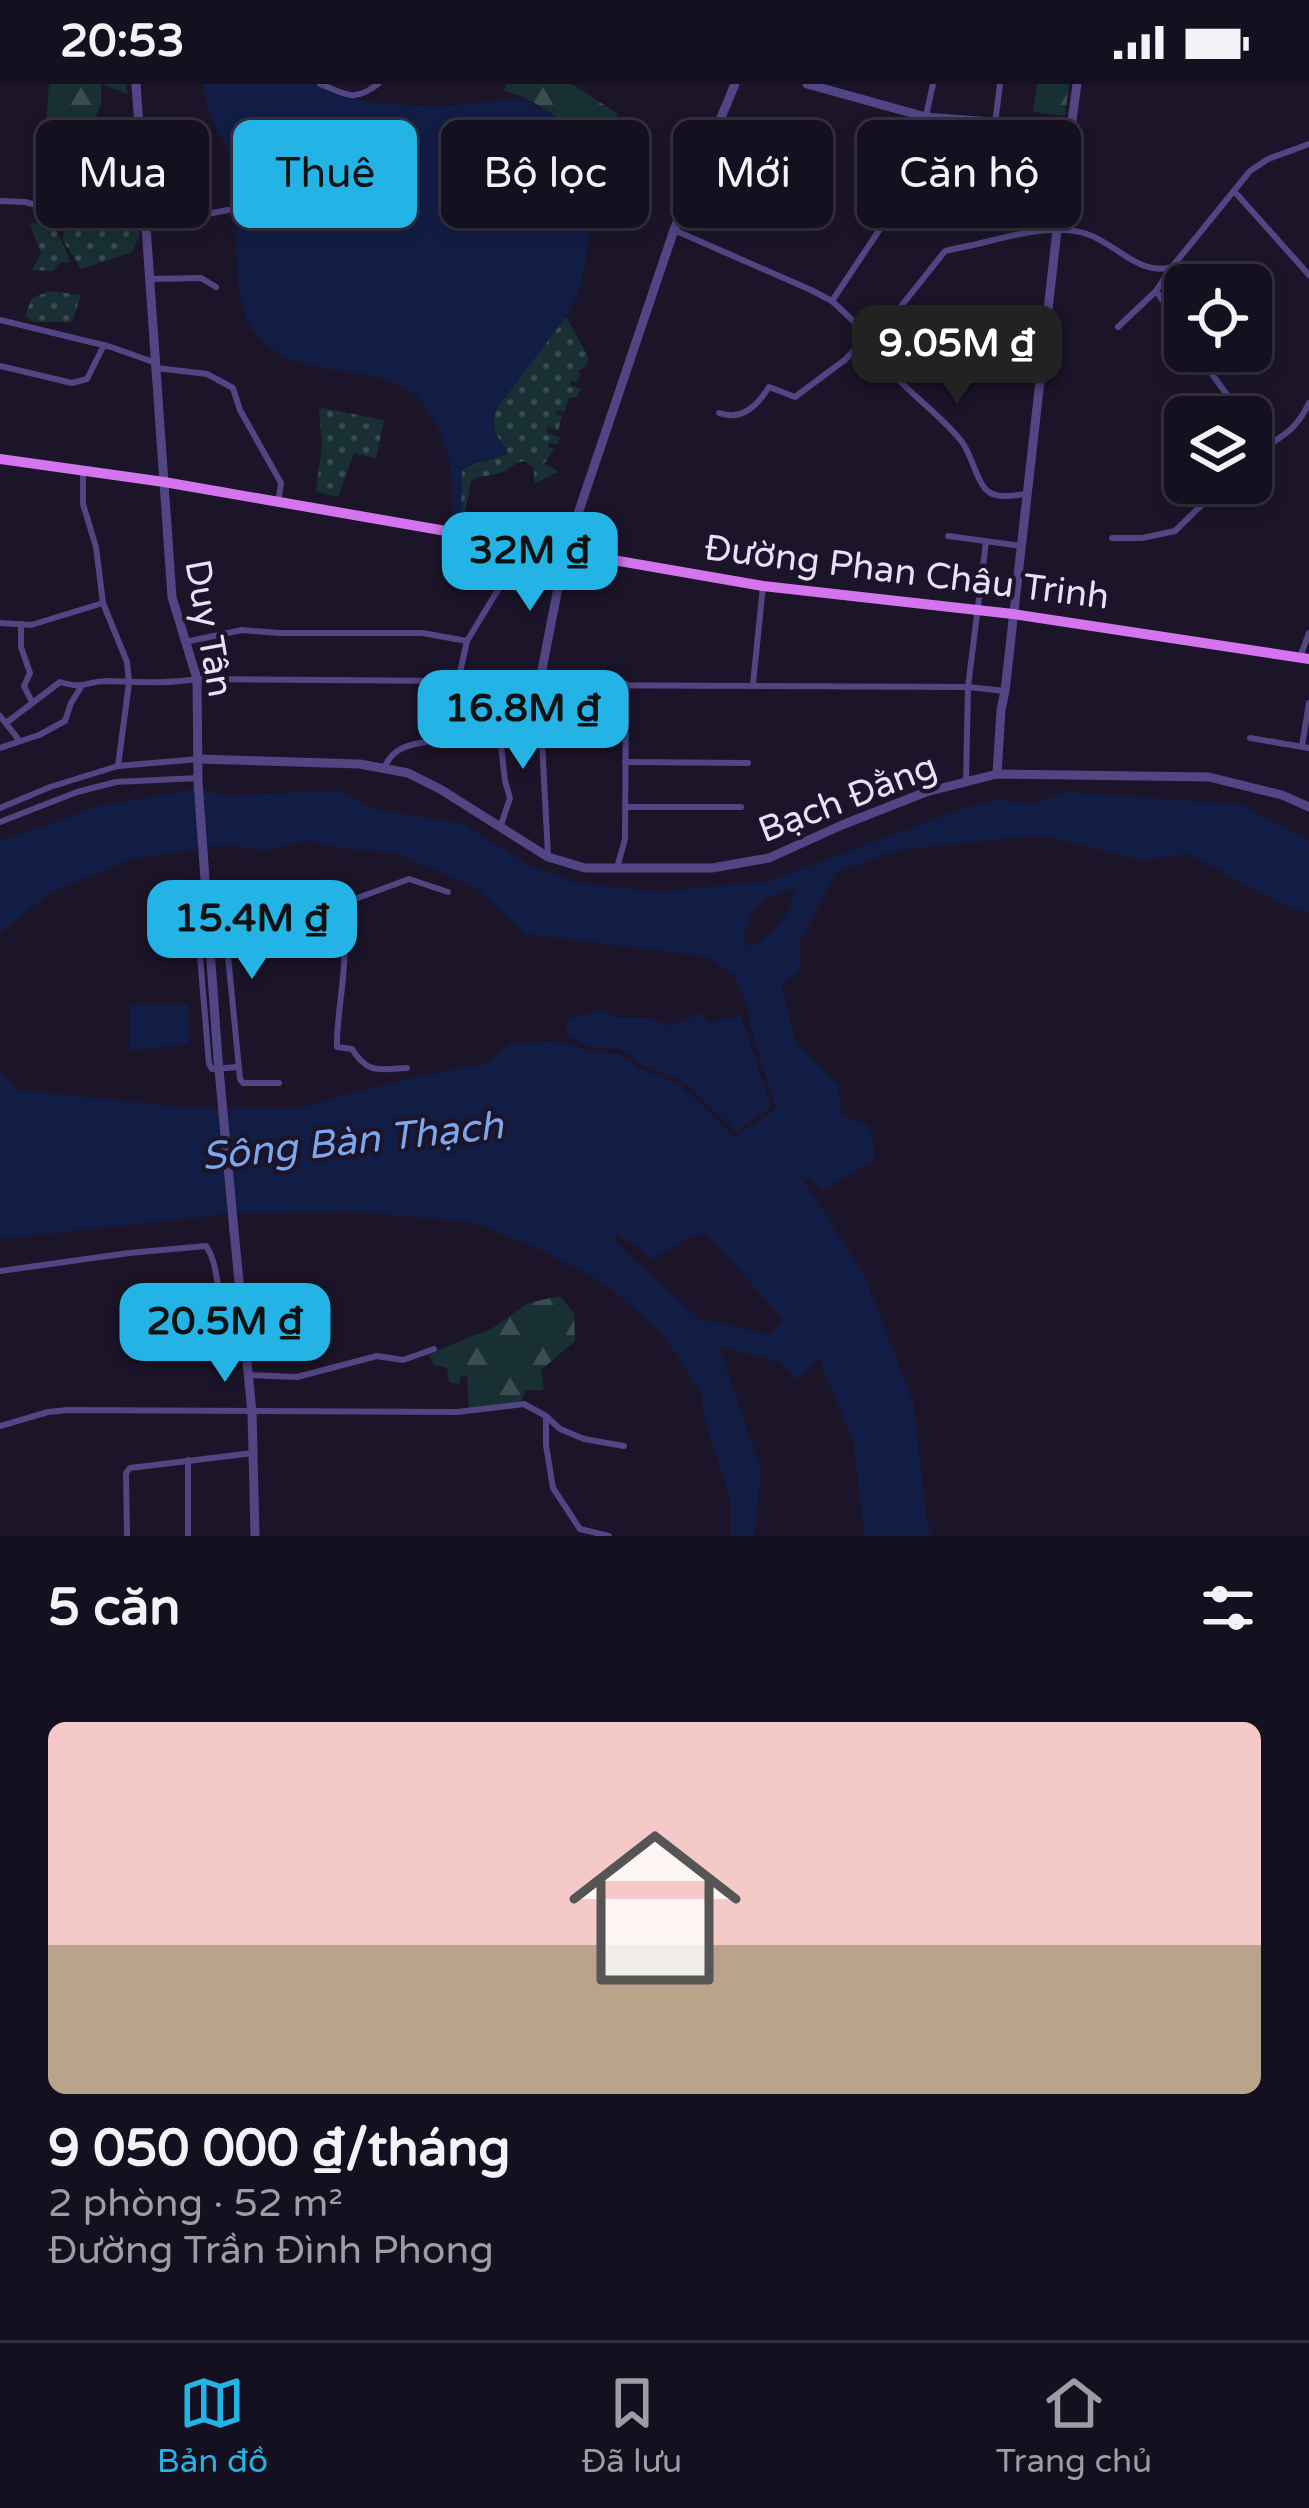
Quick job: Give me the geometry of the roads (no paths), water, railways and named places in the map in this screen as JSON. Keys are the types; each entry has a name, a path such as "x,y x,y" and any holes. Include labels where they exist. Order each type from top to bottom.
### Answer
{"main road":[{"name":"Đường Phan Châu Trinh","path":"0,459 164,482 763,586 1013,614 1305,658"}],"street":[{"name":"Duy Tân","path":"136,84 139,120"},
{"path":"320,84 355,97 378,84"},
{"path":"548,857 539,685 565,552 674,230 735,84"},
{"path":"926,117 933,84"},
{"path":"996,120 1000,84"},
{"path":"1072,120 1078,84"},
{"path":"812,85 926,117 956,120"},
{"path":"1174,264 1250,171 1309,144"},
{"path":"1234,191 1309,275"},
{"path":"0,201 36,205"},
{"path":"209,214 228,210"},
{"name":"Duy Tân","path":"147,228 172,597 197,679 203,868 241,1314"},
{"path":"832,302 881,228"},
{"path":"674,230 832,302 876,334 945,251 1057,230 1089,235 1155,269 1164,268"},
{"path":"997,774 1057,230"},
{"path":"150,279 201,278 217,287"},
{"path":"1118,327 1164,279"},
{"path":"1156,291 1164,302"},
{"path":"0,320 107,346 156,366 207,374 233,388 281,484 278,502"},
{"path":"719,412 740,414 758,403 769,387 795,398 846,358 869,333"},
{"path":"869,333 884,363 961,440 990,493 1027,494"},
{"path":"0,366 72,383 88,379 107,346"},
{"path":"1209,372 1229,396"},
{"path":"1272,444 1301,421 1309,403"},
{"path":"83,471 83,504 96,547 103,603 126,657 129,683 118,766"},
{"path":"1112,538 1175,531 1203,504"},
{"path":"948,536 1021,546"},
{"path":"967,781 968,687 986,542"},
{"path":"383,769 390,753 436,740 451,712 467,641 524,547"},
{"path":"753,685 763,586"},
{"path":"0,623 31,625 103,603"},
{"path":"21,624 21,647 30,673 24,686 32,702"},
{"path":"185,642 242,630 422,633 467,641"},
{"path":"1305,658 1309,634"},
{"path":"19,740 3,720 57,683 81,687 96,682 197,679 457,681 1005,691"},
{"path":"500,827 510,798 498,718 506,682"},
{"path":"617,868 625,839 626,684"},
{"path":"0,748 65,721 81,687"},
{"path":"1250,738 1305,747 1309,703"},
{"name":"Bạch Đằng","path":"0,808 118,766 199,759 360,764 408,773 548,857 585,868 712,868 769,858 926,792 997,774 1209,777 1282,795 1309,807"},
{"path":"625,762 748,763"},
{"path":"0,822 116,782 198,780"},
{"path":"625,807 741,808"},
{"path":"224,914 336,906 409,879 448,892"},
{"path":"221,884 238,1066 243,1082 279,1083"},
{"path":"205,888 196,908 209,1064 214,1069 238,1066"},
{"path":"336,906 344,958 337,1047 352,1048 369,1067 407,1067"},
{"path":"212,968 229,966"},
{"path":"0,1271 206,1246 212,1254 220,1297 241,1314 251,1412 255,1536"},
{"path":"246,1375 298,1377 377,1356 403,1360 434,1348"},
{"path":"0,1426 68,1410 457,1412 524,1404 560,1429 624,1446"},
{"path":"546,1416 555,1492 580,1529 609,1536"},
{"path":"127,1536 125,1474 130,1468 253,1453"},
{"path":"188,1460 188,1536"}],"water":[{"path":"204,84 313,84 333,94 375,103 437,107 524,98 556,120 441,120 441,228 589,228 577,296 497,408 493,426 506,455 469,464 462,471 461,523 452,520 446,447 417,396 378,378 317,367 278,352 249,325 239,285 237,228 417,228 417,120 233,120 233,168"},
{"name":"Sông Bàn Thạch","path":"201,788 220,796 337,791 373,809 463,824 531,866 577,883 656,892 769,881 996,800 1034,804 1064,792 1239,804 1309,840 1309,912 1292,909 1188,854 1141,860 1043,835 897,850 837,872 800,941 799,970 781,984 796,1044 838,1085 841,1116 870,1125 875,1159 824,1190 798,1172 863,1273 913,1401 932,1536 865,1536 853,1440 819,1358 797,1380 780,1362 718,1346 761,1470 754,1536 731,1536 731,1501 704,1417 702,1395 663,1334 607,1285 535,1247 471,1222 358,1212 235,1213 0,1239 0,1070 17,1090 191,1108 294,1109 410,1078 486,1064 511,1044 561,1041 618,1054 680,1085 735,1137 776,1109 736,978 708,957 526,934 475,887 396,853 305,840 267,850 225,845 131,859 50,893 0,933 0,841 100,806","holes":["794,890 780,924 750,947 743,938 754,910 765,899","616,1233 653,1259 693,1236 707,1234 783,1320 769,1334 699,1319 615,1242"]},
{"path":"188,1004 189,1044 130,1051 129,1005"},
{"path":"602,1009 614,1018 646,1018 671,1026 701,1013 709,1023 741,1015 771,1107 736,1131 682,1081 640,1064 620,1049 590,1047 567,1036 567,1020"}]}
